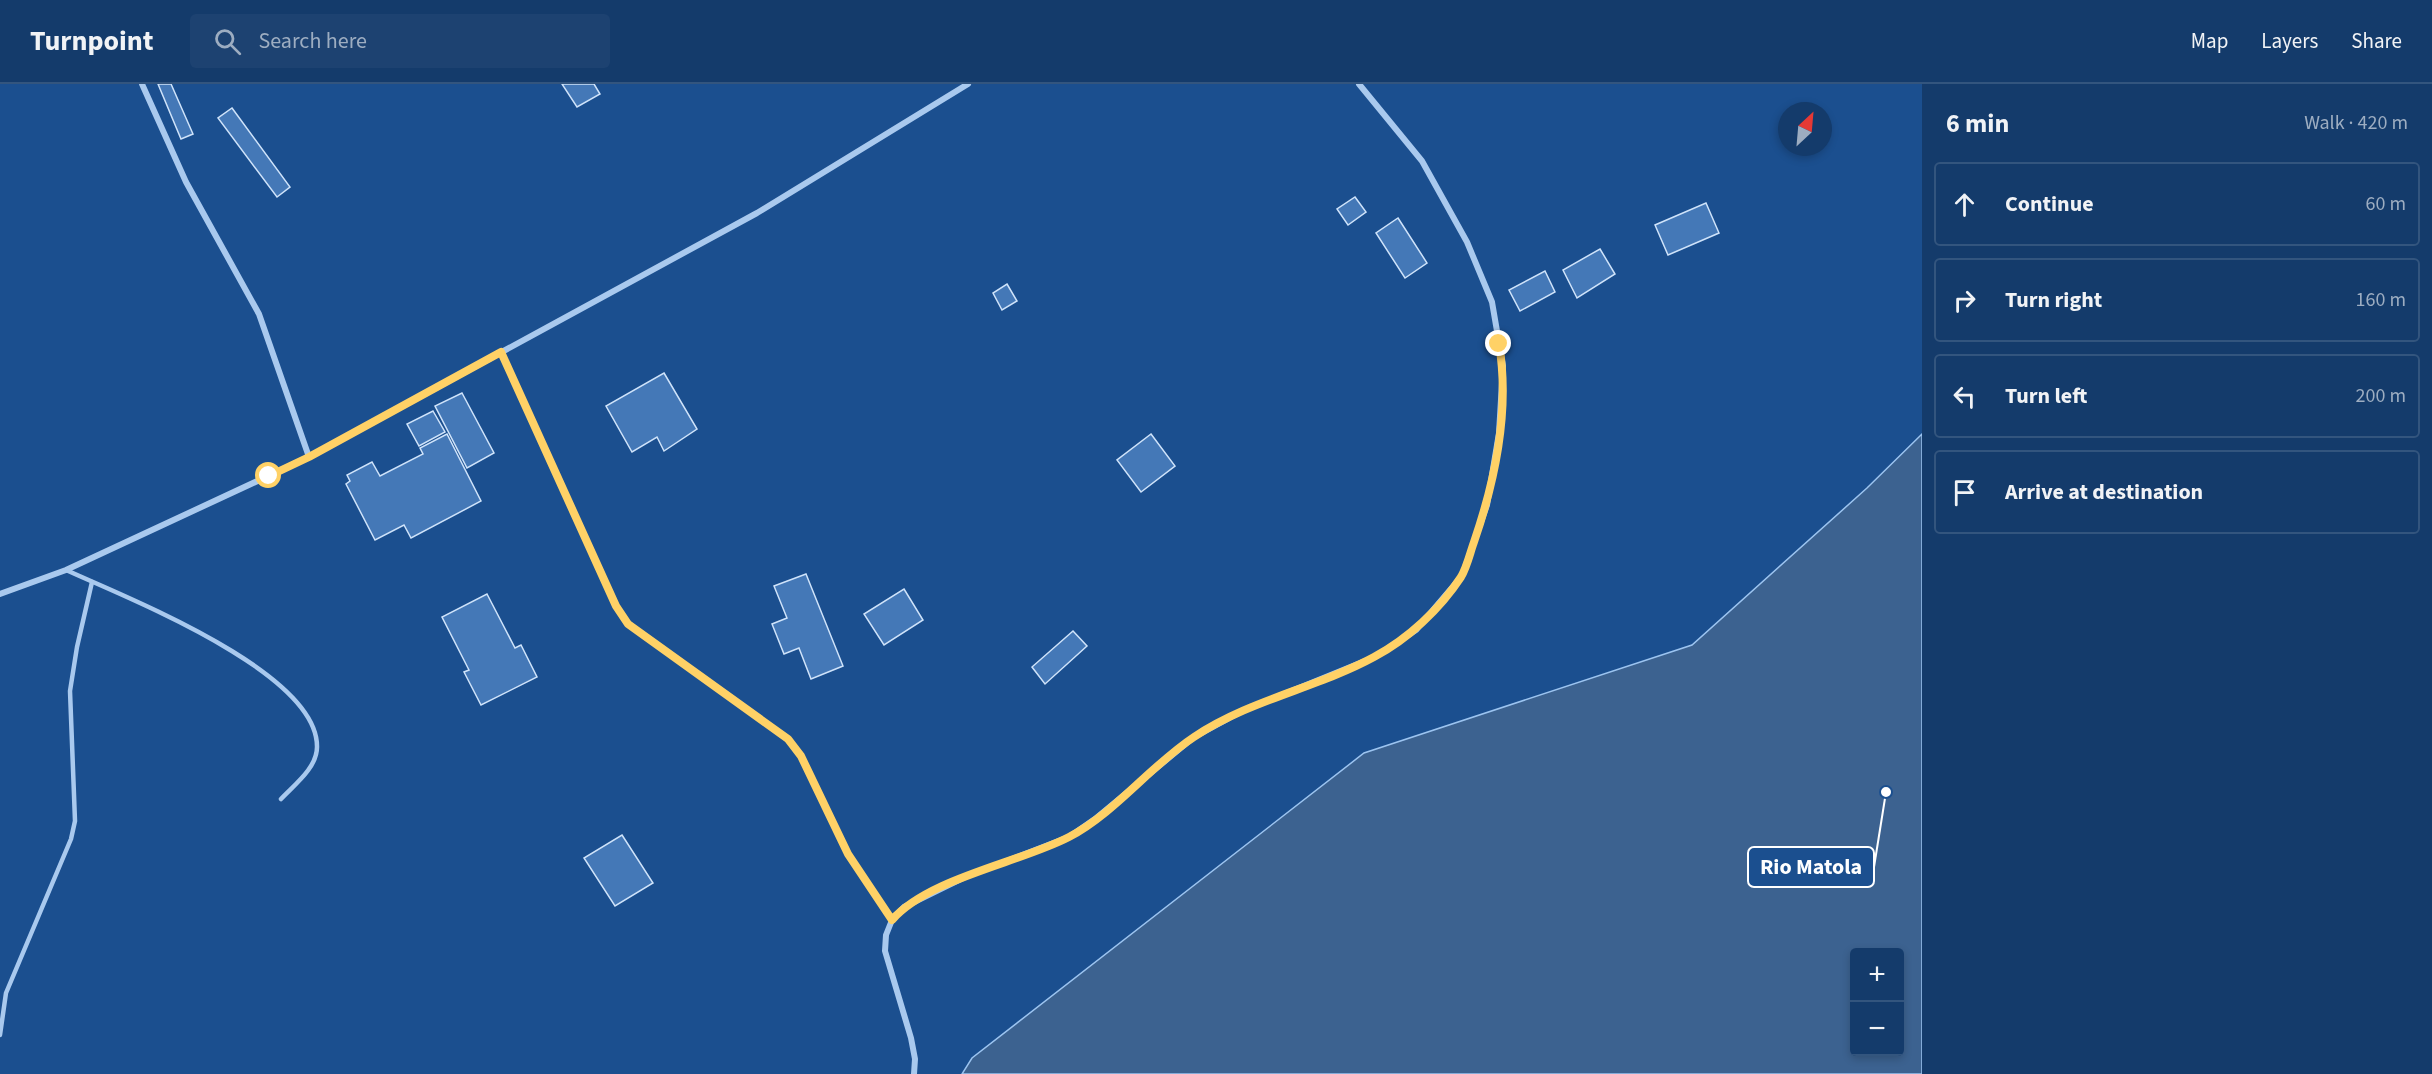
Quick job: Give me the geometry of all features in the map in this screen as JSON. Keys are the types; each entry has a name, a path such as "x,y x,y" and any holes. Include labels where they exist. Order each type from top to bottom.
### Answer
{"street":[{"path":"142,84 186,182 259,314 309,457"},
{"path":"0,594 66,570 309,457 757,213 968,84"},
{"path":"914,1074 915,1059 911,1038 885,951 886,935 892,920 904,907 965,877 1069,837 1095,819 1203,732 1240,712 1375,657 1416,630 1462,576 1487,505 1499,433 1503,366 1492,302 1467,242 1422,162 1359,84"}],"lane":[{"path":"501,352 616,606 628,624 788,739 801,756 848,854 892,920"},
{"path":"66,570 230,648 264,671 291,695 311,724 317,747 309,770 281,799"},
{"path":"0,1035 6,993 71,839 75,821 70,691 77,647 92,582"}],"water":[{"path":"1922,434 1922,1074 962,1074 972,1058 1364,753 1692,645 1867,488"}],"building":[{"path":"158,84 171,84 193,134 181,139"},
{"path":"562,84 594,84 600,94 577,107"},
{"path":"232,108 290,187 277,197 218,118"},
{"path":"1355,197 1366,212 1348,225 1337,209"},
{"path":"1706,203 1719,233 1668,255 1655,225"},
{"path":"1398,218 1427,263 1405,278 1376,233"},
{"path":"1600,249 1615,274 1577,298 1563,270"},
{"path":"1545,271 1555,292 1520,311 1509,290"},
{"path":"1007,284 1017,301 1002,310 993,293"},
{"path":"664,373 697,429 664,451 657,437 632,452 606,406"},
{"path":"462,393 494,453 467,468 435,406"},
{"path":"433,411 445,432 419,446 407,424"},
{"path":"447,434 481,501 411,538 404,525 375,540 346,484 350,481 347,475 372,462 380,476 423,454 420,448"},
{"path":"1151,434 1175,466 1141,492 1117,460"},
{"path":"806,574 843,666 811,679 799,648 784,654 772,624 787,618 774,586"},
{"path":"904,589 923,620 884,645 864,614"},
{"path":"487,594 515,648 521,645 537,677 481,705 464,672 469,670 442,617"},
{"path":"1073,631 1087,646 1045,684 1032,667"},
{"path":"622,835 653,883 615,906 584,858"}],"place":[{"name":"Rio Matola","path":"1886,792"}],"route":[{"path":"269,476 309,457 501,352 616,606 628,624 641,636 788,739 801,756 848,854 892,920 904,907 965,877 1069,837 1095,819 1194,737 1240,712 1375,657 1416,630 1462,576 1487,505 1499,433 1503,366 1499,344"}]}
